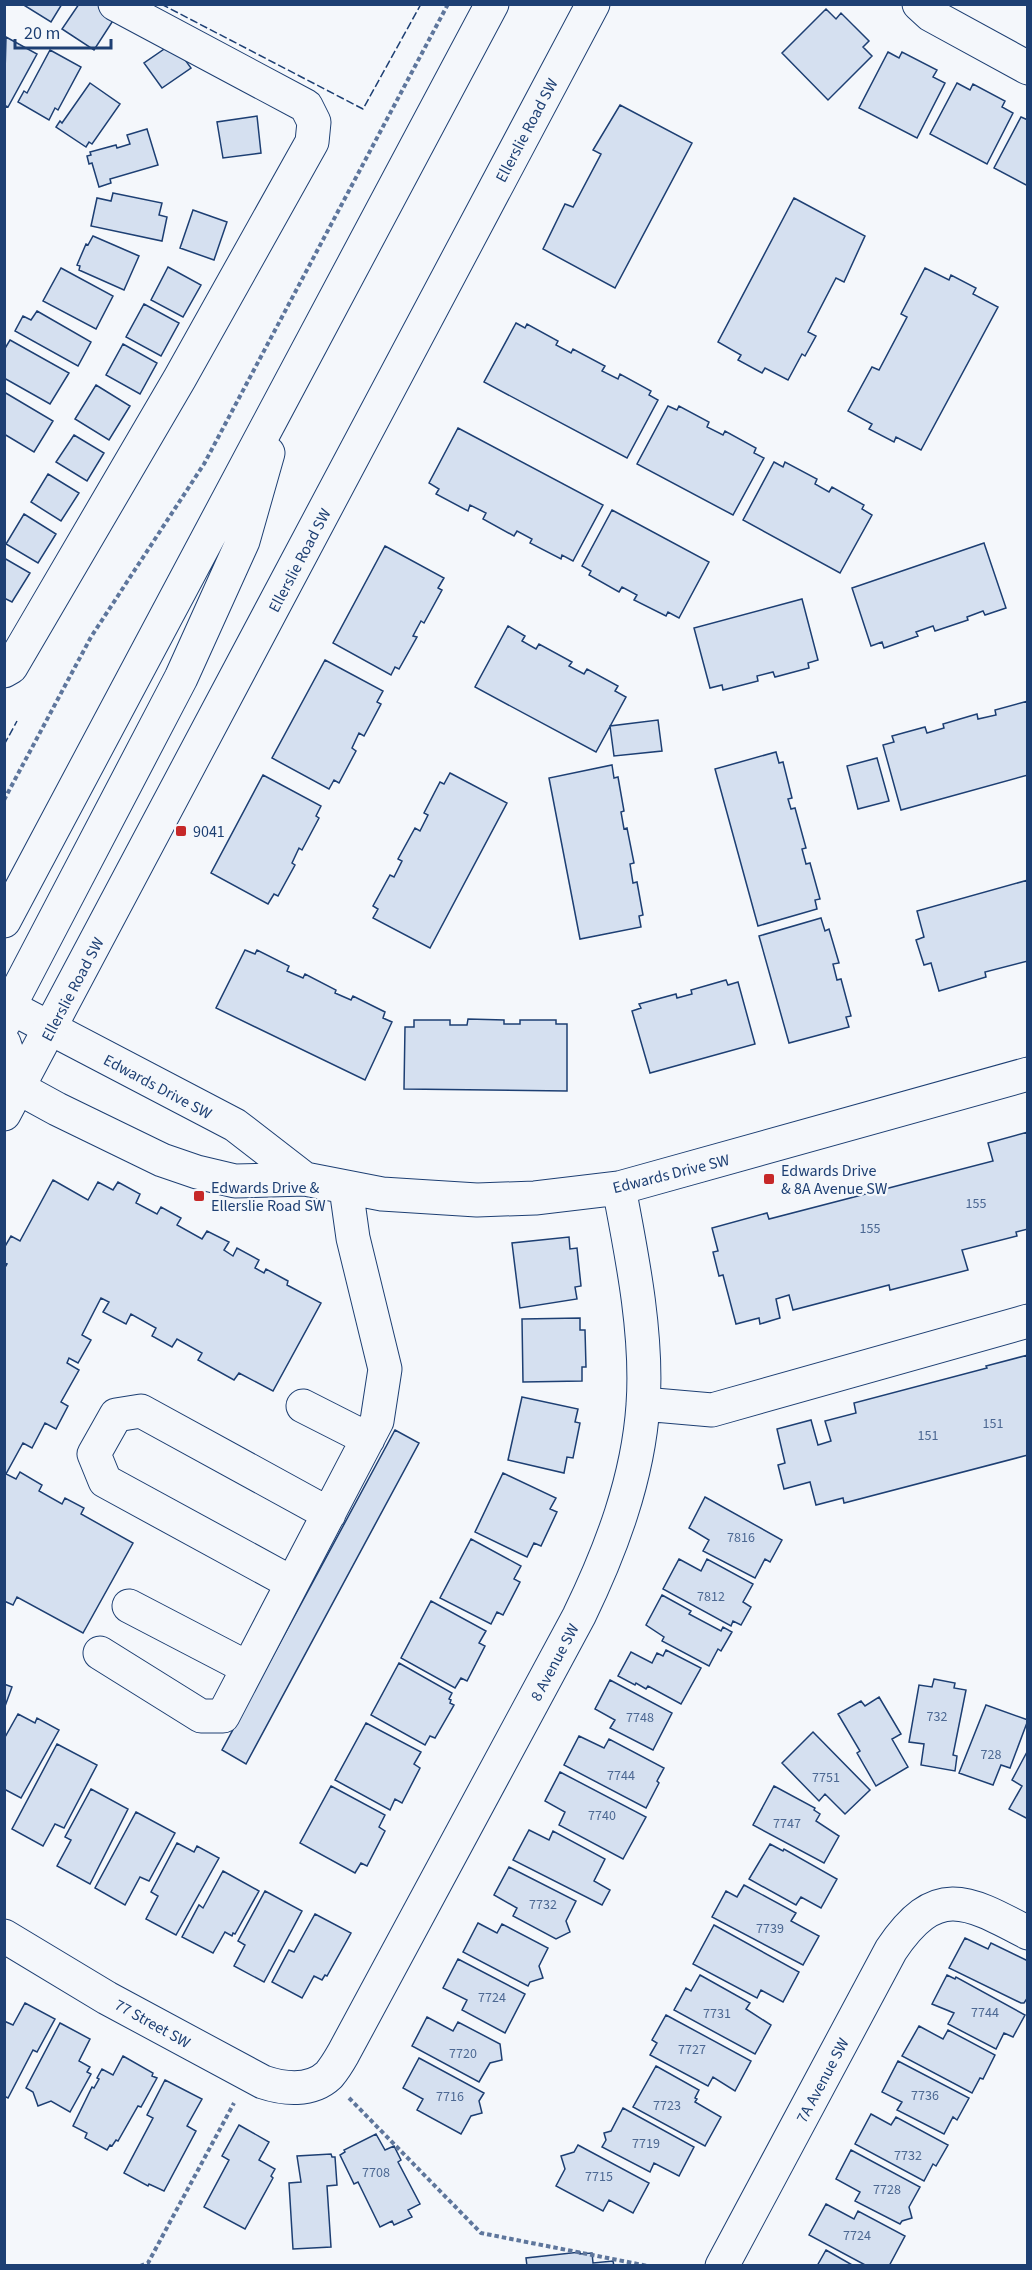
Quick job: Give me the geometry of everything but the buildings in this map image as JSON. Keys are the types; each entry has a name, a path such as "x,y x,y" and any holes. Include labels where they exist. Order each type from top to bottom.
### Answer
{"street":[{"path":"4,671 11,668 174,388 312,142 314,122 306,106 115,4"},
{"path":"4,921 492,4"},
{"name":"Ellerslie Road SW","path":"9,1094 51,1028 592,4"},
{"path":"919,4 931,15 1028,68"},
{"path":"6,1011 180,678 243,541 287,388"},
{"name":"Edwards Drive SW","path":"6,1011 51,1028 235,1125 305,1179"},
{"path":"4,1043 9,1094"},
{"name":"Edwards Drive SW","path":"9,1094 162,1160 197,1172 235,1181 305,1179 346,1188 418,1198 477,1200 535,1198 619,1188 1028,1074"},
{"path":"100,1653 201,1716 223,1716 377,1421 385,1369 353,1238 346,1188"},
{"name":"8 Avenue SW","path":"318,2080 349,2044 579,1616 604,1564 624,1507 637,1447 643,1404 639,1318 619,1188"},
{"path":"643,1404 712,1410 1028,1322"},
{"path":"303,1406 368,1439"},
{"path":"292,1583 105,1481 94,1454 116,1415 141,1411 329,1514"},
{"path":"129,1606 248,1668"},
{"name":"7A Avenue SW","path":"722,2265 891,1950 911,1923 936,1906 953,1903 971,1905 1028,1933"},
{"name":"77 Street SW","path":"4,1936 107,1998 251,2076 276,2086 292,2088 318,2080"}],"path":[{"path":"4,800 92,637 204,464 448,4"},
{"path":"318,2080 481,2233 648,2265"},
{"path":"140,2265 148,2263 237,2097"}],"fence":[{"path":"161,4 363,109 421,4"},
{"path":"4,745 17,721"}],"place":[{"name":"9041","path":"181,831"},
{"name":"Edwards Drive & 8A Avenue SW","path":"769,1179"},
{"name":"Edwards Drive & Ellerslie Road SW","path":"199,1196"}]}
